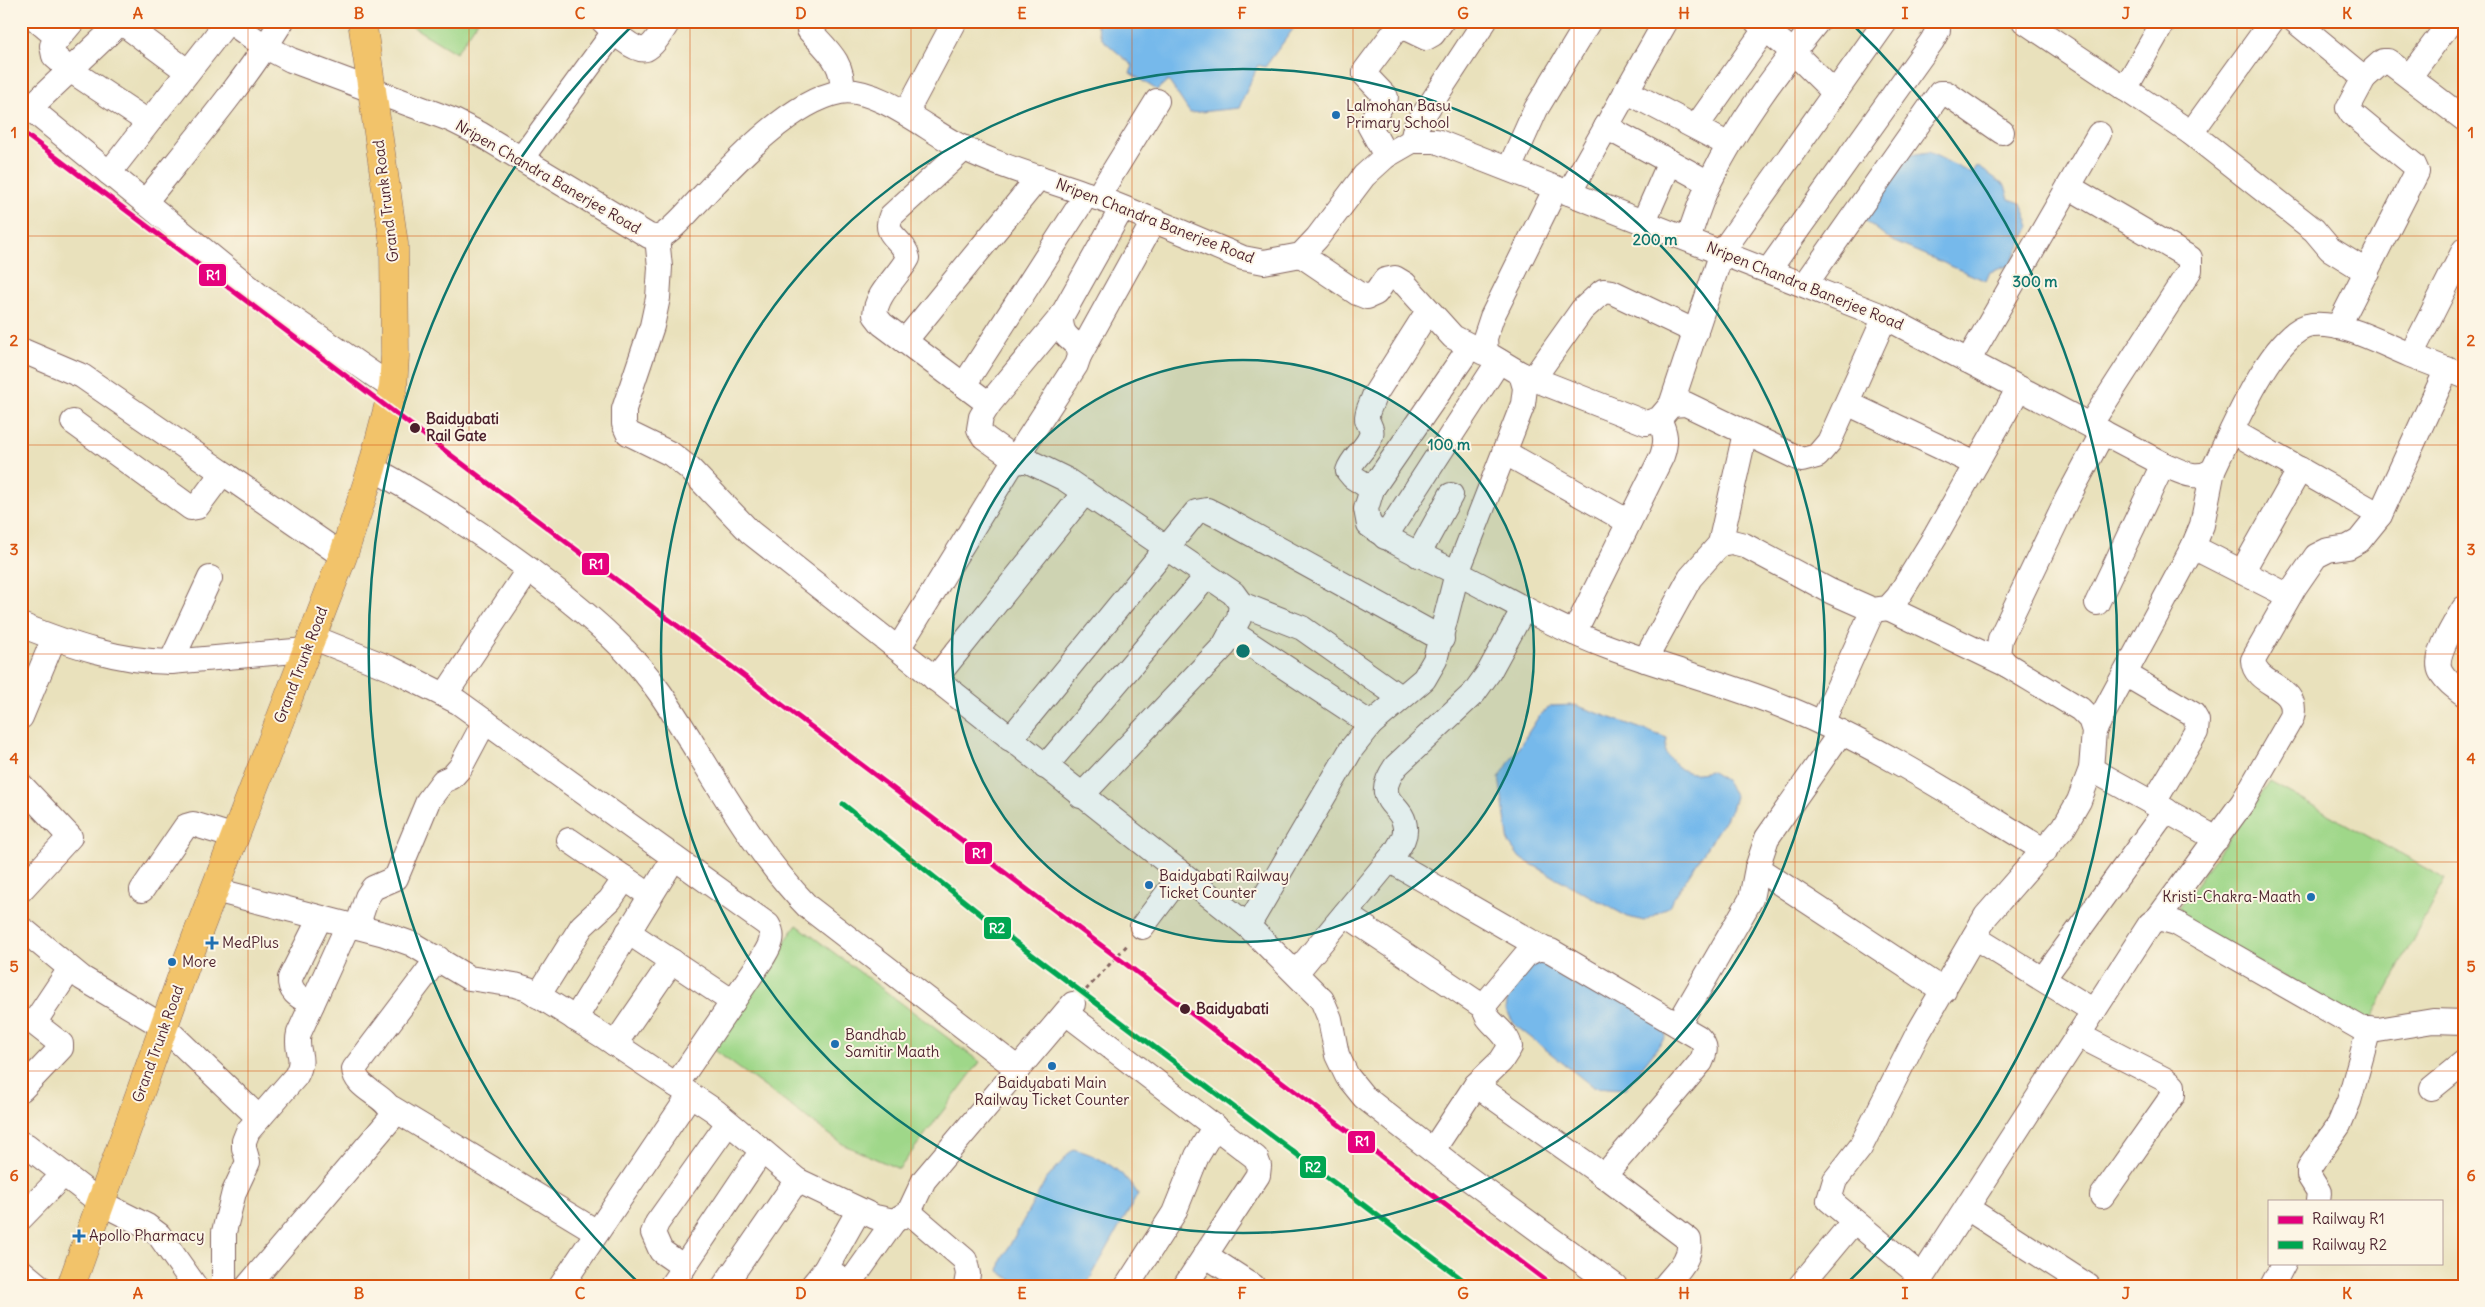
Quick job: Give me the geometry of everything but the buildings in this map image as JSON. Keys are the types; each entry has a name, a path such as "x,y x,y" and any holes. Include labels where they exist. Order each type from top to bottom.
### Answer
{"main road":[{"name":"Grand Trunk Road","path":"71,1286 215,890 343,556 372,468 393,388 395,356 394,244 362,21"}],"street":[{"path":"38,21 65,29 52,46 54,56 70,70 148,122"},
{"path":"109,173 228,21"},
{"name":"Nripen Chandra Banerjee Road","path":"228,21 266,47 307,67 452,120 521,159 648,236 657,237 663,235 745,152 766,134 818,99 842,91 877,99 906,113 964,148 1092,196 1243,258 1264,262 1301,255"},
{"path":"144,202 266,47 282,21"},
{"path":"521,159 613,25 631,45 638,49 646,49 669,21"},
{"path":"906,113 954,21"},
{"path":"1386,156 1368,125 1386,97 1365,75 1365,71 1401,26 1426,38 1433,34 1442,21"},
{"path":"1485,21 1415,128 1412,141 1386,156 1364,176 1317,238 1301,255 1357,293 1367,297 1376,293 1385,280 1395,278 1404,284 1453,337 1527,377 1646,424 1665,412 1686,404 1802,460 1817,456 1829,442 1886,318"},
{"path":"1509,169 1546,93 1589,21"},
{"path":"1386,537 1424,477 1485,354 1485,338 1492,317 1562,190 1606,127 1666,21"},
{"path":"1688,238 1709,183 1729,145 1793,52 1818,21"},
{"path":"1574,633 1666,443 1665,412 1696,332 1722,252 1886,21"},
{"path":"1768,270 1932,41 1938,30 1938,21"},
{"path":"2024,21 2190,133 2310,227 2330,249 2367,272"},
{"path":"2125,89 2164,21"},
{"path":"2190,133 2272,21"},
{"path":"2295,21 2364,78"},
{"path":"2410,76 2451,21"},
{"path":"187,71 121,22 70,70 26,105 261,297 393,388"},
{"path":"802,23 837,60 843,82 842,91"},
{"path":"1696,127 1764,24 1835,93"},
{"path":"2338,327 2417,172 2414,164 2352,114 2348,108 2364,78 2386,61 2410,76 2464,120"},
{"path":"1626,91 1729,145"},
{"path":"1805,285 1940,93 1946,93 2002,132"},
{"path":"964,385 1157,101"},
{"path":"1606,127 1709,183"},
{"path":"1968,361 2099,134"},
{"name":"Nripen Chandra Banerjee Road","path":"1412,141 1436,141 1688,238 1886,318 2163,464 2190,475 2204,476 2213,470"},
{"path":"964,148 890,216 888,223 889,233 906,248 908,258 875,306 874,315 882,324 989,404"},
{"path":"1644,222 1670,162"},
{"path":"905,341 1038,177"},
{"path":"2007,665 1998,655 2000,639 2067,499 2097,429 2190,270 2190,258 2069,187"},
{"path":"1081,796 1224,646 1240,618 1241,604 1234,593 1166,549 1065,479 1028,461 1014,462 984,437 979,428 981,417 989,404 1061,317 1122,208"},
{"path":"898,648 1076,365 1079,356 1153,222"},
{"path":"657,237 660,267 658,298 652,326 624,409 624,424 628,433 671,454 689,468 750,532 898,648 1081,796 1248,926 1322,1000 1330,1019 1337,1055 1347,1076 1364,1097 1461,1173 1615,1286"},
{"path":"2411,355 2464,250"},
{"path":"1248,926 1352,748 1372,724 1424,679 1435,660 1442,639 1447,607 1457,573 1523,404 1527,377 1582,310 1603,291 1612,292 1696,332"},
{"path":"1372,489 1353,477 1348,471 1350,464 1370,439 1372,432 1367,419 1374,396 1428,311"},
{"path":"1061,317 1061,328 1065,336 1077,345 1079,356"},
{"path":"1916,1286 2150,924 2158,918 2217,839 2256,782 2292,717 2294,708 2292,699 2256,672 2253,660 2289,596 2316,556 2328,550 2348,547 2359,541 2380,515 2455,373 2338,327 2311,325 2295,333 2266,368 2232,431 2213,470 2202,525 2193,547 2094,731"},
{"path":"1485,354 1372,489 1366,510 1369,525 1418,555 1574,633 1645,660 1703,677 1786,707 1832,728 1871,747 2045,850"},
{"path":"24,357 82,376 343,556"},
{"path":"1678,1025 1752,899 1757,868 1767,838 1832,728 1880,609 1912,574 2019,388"},
{"path":"1847,403 1976,464"},
{"path":"73,422 192,508 197,507 220,476 226,475"},
{"path":"2232,431 2380,515"},
{"path":"1645,660 1690,578 1720,544 1745,433"},
{"path":"1504,452 1629,522"},
{"path":"2097,603 2163,464"},
{"path":"372,468 464,522 529,569 599,625 641,669 660,693 761,852 782,880 808,908 1018,1069"},
{"path":"2242,572 2300,469"},
{"path":"1424,477 1480,514"},
{"path":"935,679 1085,492"},
{"path":"1418,555 1451,495"},
{"path":"1010,738 1196,512 1207,510 1442,639"},
{"path":"1720,544 1732,542 1744,545 1830,591 1880,609 2007,665 2080,708 2090,719 2094,731 2091,769 2079,801 2045,850 1998,900 1974,937 1914,1041 1860,1148 1835,1180 1830,1190 1829,1200 1912,1268 1918,1276 1916,1286"},
{"path":"2193,547 2289,596"},
{"path":"446,695 529,569"},
{"path":"1045,767 1207,576"},
{"path":"172,662 210,578"},
{"path":"1241,604 1288,620 1302,628 1401,698"},
{"path":"1296,974 1389,860 1403,840 1406,828 1402,818 1388,800 1385,788 1389,776 1396,766 1474,693 1489,672 1524,608"},
{"path":"2464,608 2445,642 2438,661 2440,672 2464,694"},
{"path":"21,625 54,638 127,658 150,662 172,662 309,643 392,669 446,695 485,721 768,925 772,931 772,942 733,1002 683,1090 597,1232 561,1286"},
{"path":"1233,632 1372,724"},
{"path":"21,716 54,638"},
{"path":"2043,979 2160,806 2196,732 2198,721 2193,714 2125,674"},
{"path":"224,1286 223,1250 228,1212 248,1162 244,1141 248,1131 296,1076 302,1066 297,1042 312,1004 366,897 373,888 396,878 428,801 443,781 452,777 460,768 485,721"},
{"path":"2091,769 2217,839"},
{"path":"21,785 70,836 21,890"},
{"path":"142,890 186,826 193,824 235,837"},
{"path":"569,840 651,896"},
{"path":"575,1019 674,858"},
{"path":"1389,860 1542,948 1551,951 1678,1025 1704,1043 1706,1051 1701,1062 1604,1176"},
{"path":"1757,868 1944,992"},
{"path":"1142,927 1182,874"},
{"path":"538,996 582,926 610,900 625,878"},
{"path":"215,890 353,926 412,944 469,978 478,981 515,985 538,996 615,1044 683,1090 728,1123 797,1180 875,1217 902,1216 965,1260 968,1274 966,1286"},
{"path":"1345,914 1484,1008 1488,1019 1505,1034 1510,1047 1501,1061 1476,1085 1433,1150"},
{"path":"312,1004 293,993 289,985 290,978 320,918"},
{"path":"2158,918 2176,923 2362,1029 2378,1030 2433,1021 2464,1022"},
{"path":"25,931 70,970 164,1027 259,1118"},
{"path":"628,932 733,1002"},
{"path":"1974,937 2094,1011"},
{"path":"1484,1008 1525,956 1533,950 1542,948"},
{"path":"438,958 354,1069 354,1075 392,1108 597,1232"},
{"path":"615,1044 672,961"},
{"path":"22,1089 61,1048 61,1044 34,1024 70,970"},
{"path":"859,1210 834,1280 853,1279 902,1216 924,1180 1069,1008 1256,1158 1258,1175 1185,1286"},
{"path":"2318,1200 2319,1192 2309,1176 2309,1168 2339,1125 2346,1109 2369,1029"},
{"path":"2078,1035 2166,1080 2173,1086 2172,1095 2164,1108 2102,1196"},
{"path":"2432,1088 2464,1062"},
{"path":"1476,1085 1604,1176 1689,1240 1690,1249 1686,1259 1665,1286"},
{"path":"248,1286 387,1124 393,1116 392,1108"},
{"path":"728,1123 657,1223 653,1233 661,1251 683,1278 761,1152"},
{"path":"1127,1286 1174,1213 1197,1156 1215,1126"},
{"path":"26,1145 101,1203 146,1226 158,1235 195,1286"},
{"path":"21,1218 64,1174"},
{"path":"724,1286 797,1180"},
{"path":"1967,1208 2088,1286"},
{"path":"1800,1286 1854,1221"},
{"path":"1205,1255 1253,1286"},
{"path":"2272,1286 2283,1264"},
{"path":"21,1271 39,1286"}],"path":[{"path":"1069,1008 1142,927"}],"green space":[{"path":"403,21 478,21 456,53"},
{"name":"Kristi-Chakra-Maath","path":"2270,782 2445,879 2369,1023 2173,916"},
{"name":"Bandhab Samitir Maath","path":"797,925 980,1062 899,1169 844,1145 714,1050 714,1038"}],"water":[{"path":"1095,21 1299,21 1265,67 1258,65 1239,108 1190,113 1168,80 1157,90 1130,73 1133,66 1102,39"},
{"path":"1929,152 1972,174 1977,166 2005,185 2009,199 2021,203 2030,226 2010,265 1990,272 1986,281 1892,241 1862,218 1902,156"},
{"path":"1575,705 1667,738 1665,752 1679,768 1695,773 1710,771 1725,780 1735,796 1731,810 1668,907 1644,921 1628,917 1520,858 1509,843 1499,778 1539,716 1551,706"},
{"path":"1552,957 1657,1018 1666,1036 1625,1089 1593,1087 1515,1025 1506,1010 1510,980 1534,964"},
{"path":"1073,1149 1092,1155 1110,1165 1126,1178 1138,1194 1086,1286 1020,1286 999,1271 1001,1261 1045,1181"}],"rail line":[{"name":"R1","path":"21,131 1553,1286"},
{"name":"R2","path":"843,804 1014,941 1471,1286"}],"place":[{"name":"Lalmohan Basu Primary School","path":"1336,115"},
{"name":"Baidyabati Rail Gate","path":"415,428"},
{"name":"Baidyabati Railway Ticket Counter","path":"1149,885"},
{"name":"Kristi-Chakra-Maath","path":"2311,897"},
{"name":"MedPlus","path":"212,943"},
{"name":"More","path":"172,962"},
{"name":"Baidyabati","path":"1185,1009"},
{"name":"Bandhab Samitir Maath","path":"835,1044"},
{"name":"Baidyabati Main Railway Ticket Counter","path":"1052,1066"},
{"name":"Apollo Pharmacy","path":"79,1236"}]}
